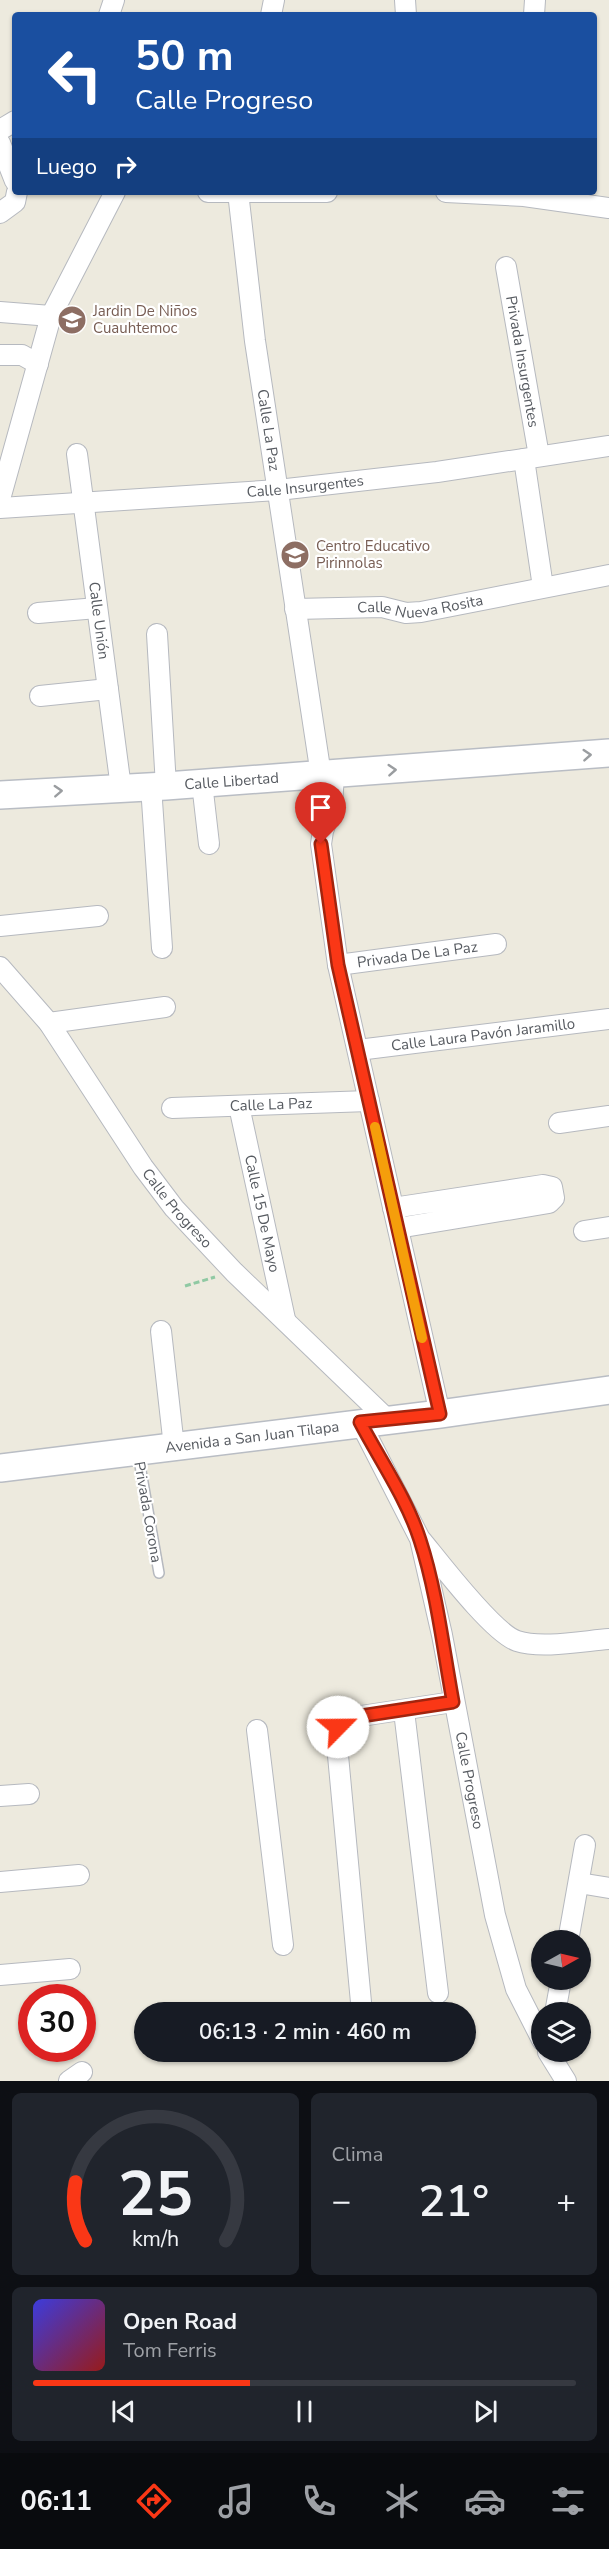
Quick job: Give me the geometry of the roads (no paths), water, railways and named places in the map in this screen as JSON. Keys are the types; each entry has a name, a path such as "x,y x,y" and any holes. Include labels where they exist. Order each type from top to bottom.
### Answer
{"main road":[{"name":"Calle Libertad","path":"0,795 159,786 609,753"},
{"name":"Avenida a San Juan Tilapa","path":"0,1468 360,1422 440,1414 609,1390"}],"street":[{"path":"0,143 12,173"},
{"path":"0,213 15,202 16,195"},
{"path":"0,499 51,316 114,195"},
{"name":"Calle La Paz","path":"238,195 255,341 295,609 328,774"},
{"path":"530,195 609,208"},
{"name":"Privada Insurgentes","path":"506,267 532,458"},
{"path":"0,312 51,316"},
{"path":"0,355 22,355 38,364"},
{"name":"Calle Insurgentes","path":"0,508 278,490 437,472 609,446"},
{"name":"Calle Unión","path":"77,454 121,788"},
{"path":"532,458 543,587"},
{"name":"Calle Nueva Rosita","path":"295,609 382,607 406,613 421,612 609,575"},
{"path":"38,613 97,608"},
{"path":"157,634 162,948"},
{"path":"40,696 108,689"},
{"path":"328,774 332,806 321,844 338,965 440,1414"},
{"path":"202,783 209,844"},
{"path":"0,926 98,916"},
{"name":"Privada De La Paz","path":"338,965 496,944"},
{"name":"Calle Progreso","path":"0,967 49,1023 157,1188 234,1272 388,1420"},
{"path":"49,1023 165,1007"},
{"name":"Calle Laura Pavón Jaramillo","path":"358,1050 609,1019"},
{"name":"Calle La Paz","path":"172,1108 369,1101"},
{"name":"Calle 15 De Mayo","path":"239,1106 285,1319"},
{"path":"559,1123 609,1116"},
{"path":"393,1208 426,1213 549,1203 554,1198 554,1192 552,1187 543,1185 426,1213 398,1228"},
{"path":"584,1231 609,1227"},
{"path":"161,1331 174,1447"},
{"name":"Calle Progreso","path":"360,1422 420,1539 442,1635 495,1916 516,1989 531,2018"},
{"path":"420,1539 488,1618 514,1640 537,1644 609,1639"},
{"path":"361,2002 336,1734 338,1727 348,1718 453,1702"},
{"path":"404,1711 438,1993"},
{"path":"257,1730 283,1945"},
{"path":"0,1796 29,1794"},
{"path":"570,1930 585,1845"},
{"path":"0,1882 79,1875"},
{"path":"579,1883 609,1888"},
{"path":"0,1975 70,1968"},
{"path":"554,2062 566,2081"}],"lane":[{"name":"Privada Corona","path":"137,1451 159,1573"}],"place":[{"name":"Jardin De Niños Cuauhtemoc","path":"72,320"},
{"name":"Centro Educativo Pirinnolas","path":"295,555"}]}
